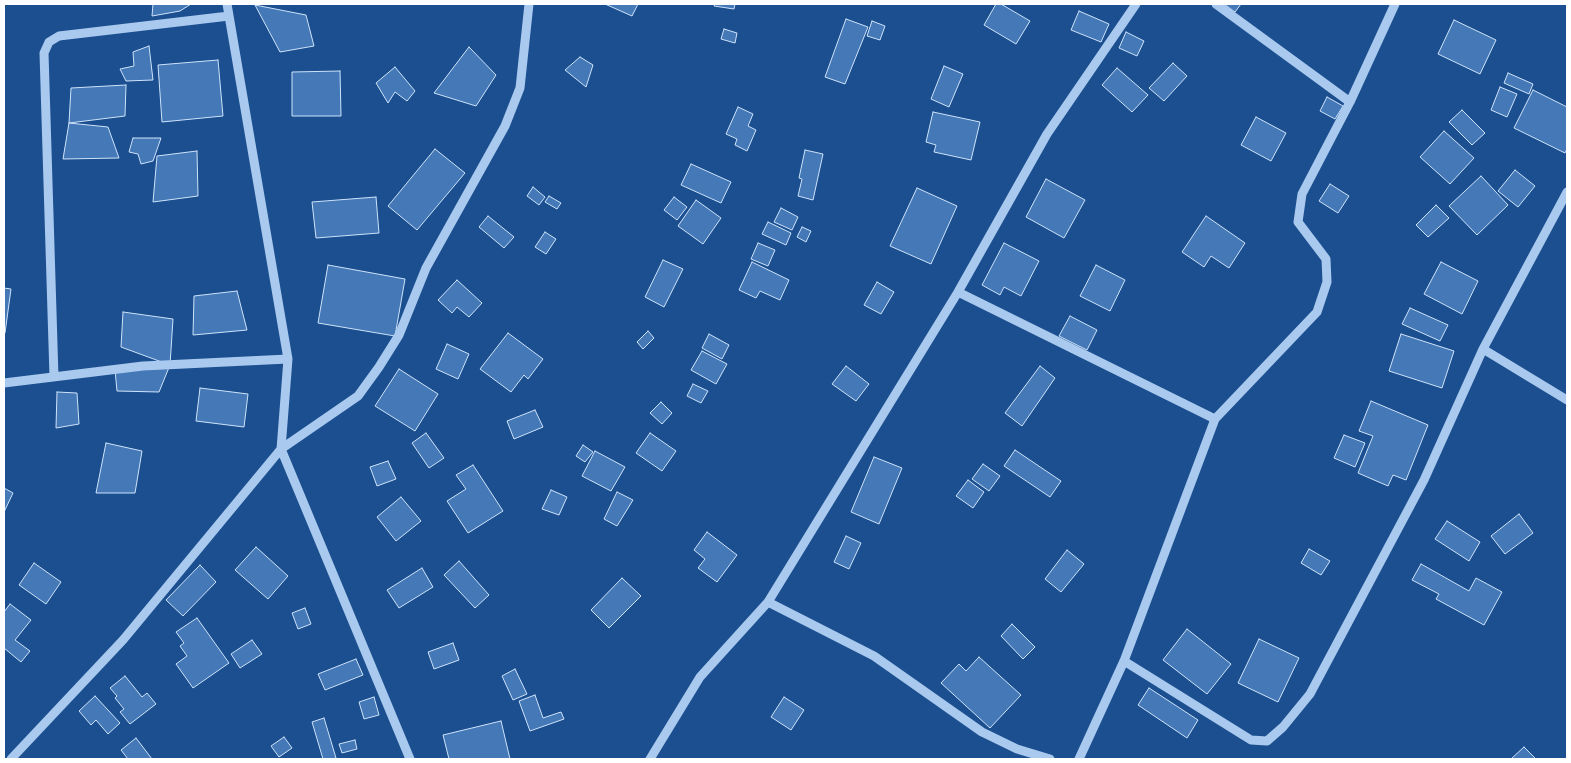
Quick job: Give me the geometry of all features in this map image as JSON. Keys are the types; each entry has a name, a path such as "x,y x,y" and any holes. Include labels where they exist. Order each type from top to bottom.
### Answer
{"street":[{"path":"226,4 230,16 288,359 281,449 410,759"},
{"path":"11,759 124,640 281,449 358,396 379,367 400,335 426,268 505,126 513,107 520,88 529,4"},
{"path":"650,759 700,677 768,602 958,292 1047,134 1136,4"},
{"path":"1216,4 1350,102"},
{"path":"1079,759 1124,661 1215,419 1317,312 1327,282 1326,259 1298,222 1302,194 1350,102 1395,4"},
{"path":"54,377 44,53 49,42 59,36 230,16"},
{"path":"1124,661 1251,740 1267,741 1283,727 1310,694 1424,480 1483,349 1567,192"},
{"path":"958,292 1215,419"},
{"path":"1483,349 1567,400"},
{"path":"4,382 143,366 288,359"},
{"path":"768,602 874,656 982,732 1017,749 1050,759"}],"building":[{"path":"153,4 191,4 180,11 152,16"},
{"path":"605,4 638,4 632,16"},
{"path":"715,4 735,4 734,9 714,6"},
{"path":"996,4 1001,4 1030,21 1016,44 984,25"},
{"path":"1224,4 1241,4 1235,12"},
{"path":"255,5 306,15 314,46 280,52"},
{"path":"1079,11 1109,24 1101,42 1071,30"},
{"path":"846,19 868,27 845,84 825,77"},
{"path":"1454,20 1496,40 1480,74 1438,54"},
{"path":"872,21 885,26 880,40 867,36"},
{"path":"724,29 737,33 735,43 721,39"},
{"path":"1126,32 1144,41 1137,56 1119,48"},
{"path":"149,46 153,80 126,81 120,69 134,66 133,52"},
{"path":"469,47 496,75 476,106 434,93"},
{"path":"580,57 593,65 586,87 565,70"},
{"path":"218,60 223,116 162,122 158,65"},
{"path":"1173,63 1187,76 1164,101 1149,88"},
{"path":"944,66 963,74 949,107 931,99"},
{"path":"395,67 415,91 407,101 395,92 388,103 376,83"},
{"path":"1117,68 1148,95 1132,112 1102,85"},
{"path":"340,71 341,116 292,116 292,72"},
{"path":"1508,73 1533,84 1529,94 1504,83"},
{"path":"126,85 125,116 69,123 71,88"},
{"path":"1500,87 1517,94 1507,117 1491,110"},
{"path":"1533,90 1567,107 1567,149 1565,153 1514,128"},
{"path":"1327,97 1343,106 1335,119 1320,111"},
{"path":"738,107 753,114 748,126 756,130 747,151 735,145 737,139 726,134"},
{"path":"1462,110 1485,133 1472,145 1449,122"},
{"path":"933,112 980,122 971,160 934,152 936,145 926,142"},
{"path":"1256,117 1286,133 1271,161 1241,145"},
{"path":"69,123 108,127 119,158 63,159"},
{"path":"1444,131 1474,158 1450,184 1420,157"},
{"path":"133,138 161,138 153,161 141,164 138,154 129,152"},
{"path":"435,149 465,173 417,230 388,206"},
{"path":"805,150 823,154 813,200 798,196 802,179 799,178"},
{"path":"197,151 198,196 153,202 157,156"},
{"path":"691,164 731,182 721,203 681,185"},
{"path":"1515,170 1535,186 1518,207 1498,191"},
{"path":"1481,176 1508,205 1477,235 1449,206"},
{"path":"1046,179 1085,200 1064,238 1026,217"},
{"path":"1330,184 1349,196 1338,213 1319,201"},
{"path":"533,187 545,197 539,205 527,196"},
{"path":"917,188 957,206 931,264 890,246"},
{"path":"549,196 561,203 557,209 545,202"},
{"path":"376,197 379,233 316,238 312,202"},
{"path":"674,197 687,207 677,220 664,210"},
{"path":"696,200 721,218 703,244 678,226"},
{"path":"1436,205 1449,218 1428,237 1416,225"},
{"path":"781,208 798,217 792,230 774,222"},
{"path":"488,216 514,237 504,248 479,227"},
{"path":"1206,216 1245,243 1229,268 1211,256 1204,267 1182,252"},
{"path":"768,222 791,233 786,245 762,234"},
{"path":"802,227 811,231 806,242 797,237"},
{"path":"545,232 556,239 546,254 535,247"},
{"path":"758,243 775,250 768,266 751,259"},
{"path":"1004,243 1039,261 1021,296 1004,287 1000,295 982,285"},
{"path":"663,260 683,269 664,307 645,297"},
{"path":"752,262 789,280 780,300 760,291 756,298 739,290"},
{"path":"1441,262 1478,281 1462,314 1424,294"},
{"path":"328,265 405,279 395,336 318,323"},
{"path":"1096,265 1125,280 1110,311 1080,296"},
{"path":"457,280 482,303 469,317 457,307 452,313 438,300"},
{"path":"877,282 894,292 881,314 864,305"},
{"path":"4,288 11,289 5,333 4,333"},
{"path":"237,291 247,330 193,335 194,296"},
{"path":"1410,308 1448,325 1440,341 1402,324"},
{"path":"123,312 173,319 170,365 121,347"},
{"path":"1070,316 1097,330 1087,350 1059,336"},
{"path":"648,331 654,338 643,349 637,342"},
{"path":"508,333 543,359 528,379 524,375 511,392 480,369"},
{"path":"709,334 729,345 722,359 702,348"},
{"path":"1401,334 1454,351 1442,388 1389,371"},
{"path":"447,344 469,354 458,379 436,369"},
{"path":"702,351 727,364 716,384 691,370"},
{"path":"170,365 159,392 117,391 115,370"},
{"path":"846,366 869,384 856,401 832,384"},
{"path":"1040,366 1055,378 1022,426 1005,413"},
{"path":"399,369 438,394 415,431 375,406"},
{"path":"693,384 708,391 701,403 687,396"},
{"path":"200,388 248,394 244,427 196,421"},
{"path":"57,392 77,393 79,424 56,428"},
{"path":"1371,401 1428,425 1406,480 1393,475 1388,486 1358,473 1373,436 1359,431"},
{"path":"661,402 672,413 662,424 650,413"},
{"path":"535,410 543,427 514,439 507,421"},
{"path":"426,433 444,458 429,468 412,443"},
{"path":"650,433 676,451 662,471 636,453"},
{"path":"1344,435 1365,443 1355,467 1334,458"},
{"path":"106,443 142,451 135,493 96,493"},
{"path":"583,445 593,452 585,462 576,456"},
{"path":"1015,450 1061,481 1050,497 1004,466"},
{"path":"595,451 625,467 611,491 582,476"},
{"path":"874,457 902,468 879,524 851,512"},
{"path":"388,461 396,479 377,486 370,467"},
{"path":"983,464 1000,476 989,491 972,479"},
{"path":"473,465 503,511 468,533 447,501 466,489 456,475"},
{"path":"968,480 984,492 973,508 956,496"},
{"path":"4,488 13,493 4,512"},
{"path":"551,490 567,497 559,515 542,509"},
{"path":"617,492 633,500 617,526 604,519"},
{"path":"401,497 421,521 396,541 377,517"},
{"path":"1519,514 1533,533 1505,554 1491,536"},
{"path":"1447,521 1480,542 1469,561 1435,539"},
{"path":"707,532 737,555 717,582 698,568 705,559 694,550"},
{"path":"846,536 861,543 849,569 834,562"},
{"path":"256,547 288,576 268,599 235,570"},
{"path":"1309,549 1330,561 1321,575 1301,563"},
{"path":"1067,550 1084,564 1061,592 1045,579"},
{"path":"459,561 489,595 475,608 444,575"},
{"path":"34,563 61,582 46,604 19,585"},
{"path":"1421,564 1469,591 1476,578 1502,592 1484,625 1436,599 1439,594 1412,580"},
{"path":"200,565 216,582 183,616 166,600"},
{"path":"422,568 433,587 399,608 387,590"},
{"path":"622,578 641,596 609,628 591,610"},
{"path":"10,604 31,620 15,640 30,651 21,662 4,648 4,612"},
{"path":"305,608 311,624 298,629 292,613"},
{"path":"197,618 229,663 193,688 176,664 187,656 180,646 184,643 176,632"},
{"path":"1012,624 1035,647 1023,659 1001,636"},
{"path":"1187,629 1231,664 1207,694 1163,660"},
{"path":"1259,639 1299,658 1278,702 1238,683"},
{"path":"252,640 262,654 240,668 231,654"},
{"path":"453,643 459,660 434,669 428,652"},
{"path":"979,657 1021,695 990,728 941,683 959,664 966,671"},
{"path":"356,659 363,675 325,690 318,674"},
{"path":"515,669 527,694 513,700 502,676"},
{"path":"125,676 142,697 147,693 156,704 130,724 120,712 124,709 110,688"},
{"path":"1149,688 1198,720 1187,738 1138,705"},
{"path":"535,695 543,718 561,712 564,719 530,731 519,701"},
{"path":"95,696 120,723 108,734 96,720 91,725 79,711"},
{"path":"374,697 379,715 364,719 359,702"},
{"path":"784,697 804,710 791,730 771,717"},
{"path":"324,718 336,758 332,759 323,759 312,722"},
{"path":"501,721 510,759 449,759 443,735"},
{"path":"284,737 292,748 279,757 271,746"},
{"path":"136,738 152,759 128,759 121,750"},
{"path":"355,740 357,749 342,753 339,744"},
{"path":"1524,747 1536,759 1511,759"}]}
